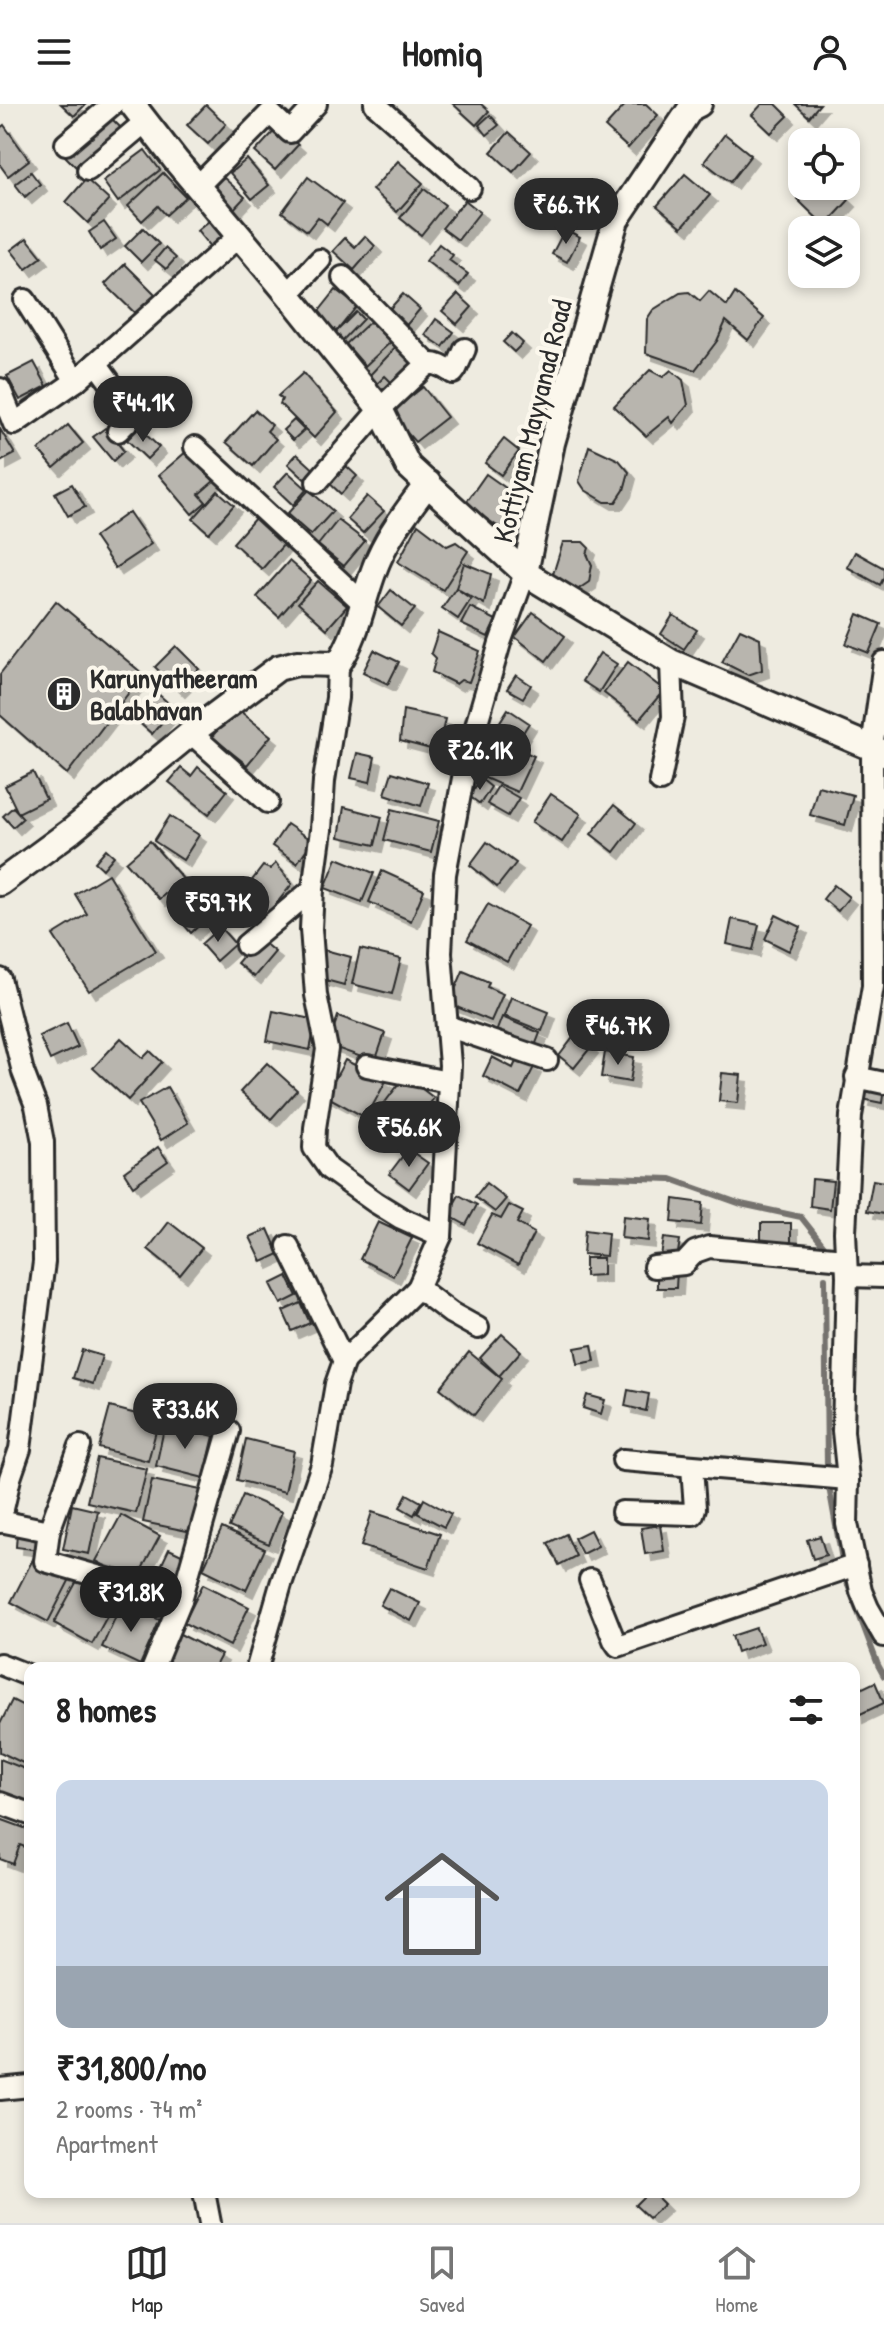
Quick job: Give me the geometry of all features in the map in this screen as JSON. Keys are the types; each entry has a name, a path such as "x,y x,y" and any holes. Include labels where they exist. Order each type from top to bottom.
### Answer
{"street":[{"path":"66,144 113,104"},
{"path":"197,187 270,108 290,132 316,104"},
{"path":"375,104 470,188"},
{"name":"Kottiyam Mayyanad Road","path":"699,104 691,108 616,220 552,443 525,573 671,662 878,750"},
{"path":"88,170 138,113 380,409 408,466 525,573 500,643 467,757 445,874 441,953 450,1065 441,1236 418,1288 344,1361 336,1384 322,1465 281,1584 259,1662"},
{"path":"0,389 14,424 76,381 239,236"},
{"path":"288,294 320,260"},
{"path":"343,277 428,364"},
{"path":"25,300 76,381"},
{"path":"317,482 380,409 428,364 436,363 453,373 465,349"},
{"path":"96,363 134,415 118,431"},
{"path":"195,447 364,604"},
{"path":"428,483 378,558 351,641 338,664 337,698 324,781 311,929 316,995 327,1049 314,1148 329,1169 375,1202 441,1236"},
{"path":"660,781 673,717 671,662"},
{"path":"884,662 878,750 873,986 851,1116 843,1431 848,1479 847,1524 861,1591 884,1636"},
{"path":"0,883 278,668 297,663 338,664"},
{"path":"191,733 268,802"},
{"path":"246,945 313,889"},
{"path":"0,979 23,1072 36,1106 43,1142 44,1184 44,1262 20,1449 0,1522 49,1531"},
{"path":"447,1026 547,1060"},
{"path":"367,1066 448,1082"},
{"path":"856,1077 884,1083"},
{"path":"288,1246 344,1361"},
{"path":"654,1267 684,1264 695,1252 709,1247 846,1268 884,1277"},
{"path":"418,1288 451,1313 478,1328"},
{"path":"155,1662 181,1600 229,1431"},
{"path":"80,1446 49,1531 45,1561 181,1600"},
{"path":"623,1460 848,1479"},
{"path":"622,1512 693,1514 692,1467"},
{"path":"590,1580 618,1646 856,1565"},
{"path":"0,1664 24,1674"},
{"path":"0,1803 24,1812"},
{"path":"0,2089 24,2087"},
{"path":"205,2198 210,2223"}],"building":[{"path":"61,104 86,104 74,116"},
{"path":"453,104 481,104 489,111 476,125"},
{"path":"626,104 646,104 658,115 628,148 605,127"},
{"path":"762,104 776,104 788,116 771,133 752,115"},
{"path":"795,104 820,104 809,117"},
{"path":"206,105 226,124 208,144 187,125"},
{"path":"107,114 123,130 81,172 62,153"},
{"path":"490,115 499,125 487,135 479,125"},
{"path":"4,125 29,160 8,176 0,165 0,128"},
{"path":"278,127 298,145 275,170 255,152"},
{"path":"509,132 531,152 513,172 491,152"},
{"path":"725,134 751,155 730,182 704,162"},
{"path":"145,150 160,170 118,202 103,181"},
{"path":"247,159 269,185 252,199 230,173"},
{"path":"398,161 423,183 397,212 372,190"},
{"path":"31,172 40,184 25,197 15,184"},
{"path":"163,173 186,197 166,215 158,206 142,221 128,206"},
{"path":"685,174 710,195 682,227 657,206"},
{"path":"223,177 245,197 229,214 207,194"},
{"path":"308,177 343,203 327,224 318,217 307,231 282,212"},
{"path":"86,179 109,200 88,223 66,202"},
{"path":"424,189 445,205 421,235 400,218"},
{"path":"465,200 480,212 458,240 442,228"},
{"path":"798,200 849,200 834,216 815,216"},
{"path":"209,221 223,238 211,248 197,231"},
{"path":"104,222 116,239 100,250 89,232"},
{"path":"143,228 159,244 141,262 125,246"},
{"path":"565,229 580,237 567,262 552,254"},
{"path":"365,236 375,246 354,270 333,251 345,238 355,247"},
{"path":"27,238 42,257 26,269 11,250"},
{"path":"439,244 453,255 449,260 468,274 459,286 426,261"},
{"path":"165,248 176,258 166,269 155,260"},
{"path":"125,264 160,299 141,319 105,284"},
{"path":"336,290 357,306 337,331 316,315"},
{"path":"709,291 727,306 735,293 764,318 748,340 726,321 717,341 695,370 646,353 647,319 653,310 680,293 689,292 700,301"},
{"path":"403,294 420,309 404,328 386,313"},
{"path":"458,294 472,307 457,324 442,311"},
{"path":"356,312 363,319 342,341 335,333"},
{"path":"374,318 395,338 365,366 346,344"},
{"path":"436,319 454,332 443,347 425,335"},
{"path":"512,333 523,343 514,352 503,342"},
{"path":"401,342 421,361 396,387 385,376 375,386 367,378"},
{"path":"34,362 47,386 20,400 7,376"},
{"path":"650,370 663,377 671,370 683,380 688,405 673,423 669,417 646,436 614,406"},
{"path":"303,373 337,412 314,438 280,404 282,399 278,396"},
{"path":"144,380 160,391 147,409 131,397"},
{"path":"423,387 447,417 415,442 390,413"},
{"path":"255,410 272,425 267,431 276,439 253,466 226,442"},
{"path":"294,420 304,430 293,440 283,430"},
{"path":"68,425 83,443 54,468 39,450"},
{"path":"105,428 124,451 113,461 93,437"},
{"path":"139,428 159,447 147,459 127,440"},
{"path":"0,429 15,454 0,462"},
{"path":"504,439 519,451 501,475 485,463"},
{"path":"589,446 619,460 629,472 624,490 616,502 605,502 585,490 579,481"},
{"path":"187,451 214,481 199,494 206,502 192,514 159,475"},
{"path":"297,454 318,473 309,483 288,464"},
{"path":"342,462 357,476 341,494 326,480"},
{"path":"288,472 307,489 293,505 274,487"},
{"path":"486,474 523,500 503,530 465,504"},
{"path":"72,484 85,507 68,516 55,493"},
{"path":"309,490 333,511 311,535 287,514"},
{"path":"218,491 234,505 209,533 193,519"},
{"path":"367,496 384,511 363,533 347,519"},
{"path":"129,512 151,544 115,568 94,537"},
{"path":"256,517 285,543 262,569 233,543"},
{"path":"338,520 365,541 344,566 318,545"},
{"path":"418,524 447,546 456,542 468,551 443,590 398,562"},
{"path":"563,542 583,542 589,548 587,554 592,565 589,582 571,594 550,584"},
{"path":"855,552 884,568 880,585 847,567"},
{"path":"289,561 311,580 279,617 257,597"},
{"path":"464,563 491,574 484,604 456,588"},
{"path":"318,581 347,606 327,629 298,603"},
{"path":"456,588 471,599 458,619 442,608"},
{"path":"391,590 415,609 401,626 378,607"},
{"name":"Karunyatheeram Balabhavan","path":"56,601 143,674 67,774 0,715 0,674"},
{"path":"470,607 496,620 488,637 461,624"},
{"path":"533,612 565,636 546,661 515,637"},
{"path":"858,614 881,624 869,653 846,644"},
{"path":"673,615 697,630 684,649 661,634"},
{"path":"740,629 760,638 762,670 748,675 722,662"},
{"path":"438,632 480,651 469,682 461,680 456,684 432,672 436,658 431,653"},
{"path":"176,646 199,669 178,690 155,667"},
{"path":"374,650 399,662 388,684 363,672"},
{"path":"600,653 617,664 599,692 582,681"},
{"path":"628,662 664,690 639,720 604,693"},
{"path":"516,675 531,685 523,698 507,689"},
{"path":"157,693 174,708 152,734 135,719"},
{"path":"235,707 271,736 247,765 212,737"},
{"path":"508,709 529,723 516,744 494,731"},
{"path":"403,710 445,719 438,751 400,741"},
{"path":"494,738 534,756 517,792 478,775"},
{"path":"357,753 375,757 370,782 351,778"},
{"path":"198,767 227,791 209,814 169,782 181,768 191,776"},
{"path":"33,772 46,799 18,813 5,786"},
{"path":"392,772 428,783 421,806 385,794"},
{"path":"481,779 491,787 480,804 469,796"},
{"path":"498,786 519,798 508,816 487,804"},
{"path":"818,786 853,795 845,825 810,815"},
{"path":"551,794 581,814 562,842 532,822"},
{"path":"614,805 636,823 614,852 591,834"},
{"path":"13,807 23,818 13,827 3,816"},
{"path":"344,807 382,817 375,845 339,837"},
{"path":"392,809 439,821 431,852 384,840"},
{"path":"170,816 199,835 183,860 154,841"},
{"path":"287,824 312,841 297,863 272,846"},
{"path":"150,841 183,879 159,899 126,862"},
{"path":"487,842 516,863 497,887 470,865"},
{"path":"106,849 114,856 103,869 95,862"},
{"path":"337,858 374,873 362,902 325,888"},
{"path":"276,863 292,884 260,924 237,900 263,866 270,869"},
{"path":"382,871 424,890 411,921 369,902"},
{"path":"108,874 156,951 89,991 53,935 87,914 75,894"},
{"path":"834,885 849,897 838,911 823,899"},
{"path":"202,897 215,911 191,933 179,919"},
{"path":"488,904 527,926 507,962 467,940"},
{"path":"776,915 801,927 789,951 765,939"},
{"path":"732,919 759,925 753,950 727,944"},
{"path":"220,927 235,944 216,961 201,944"},
{"path":"258,938 275,952 254,977 237,963"},
{"path":"360,949 401,959 392,994 352,984"},
{"path":"325,950 351,957 344,985 318,978"},
{"path":"463,971 489,982 487,987 503,994 491,1021 449,1004"},
{"path":"511,997 549,1012 542,1031 504,1016"},
{"path":"273,1011 316,1020 310,1050 267,1041"},
{"path":"338,1016 385,1033 375,1062 328,1045"},
{"path":"502,1017 540,1033 533,1051 495,1035"},
{"path":"67,1023 78,1047 50,1060 39,1036"},
{"path":"575,1035 591,1047 574,1068 559,1056"},
{"path":"121,1038 143,1058 150,1051 162,1062 128,1100 93,1068"},
{"path":"605,1052 634,1057 630,1082 601,1077"},
{"path":"492,1057 513,1068 517,1059 534,1067 520,1095 483,1076"},
{"path":"345,1060 386,1081 366,1118 326,1096"},
{"path":"267,1063 297,1090 271,1119 240,1092"},
{"path":"722,1073 741,1075 738,1103 719,1101"},
{"path":"405,1076 434,1098 409,1131 380,1109"},
{"path":"865,1084 884,1088 882,1103 862,1099"},
{"path":"167,1087 188,1123 161,1140 139,1103"},
{"path":"158,1147 168,1161 133,1186 124,1172"},
{"path":"408,1149 428,1163 409,1189 389,1174"},
{"path":"812,1179 833,1181 830,1209 810,1206"},
{"path":"873,1180 884,1182 884,1214 867,1211"},
{"path":"486,1183 506,1199 495,1212 475,1197"},
{"path":"459,1195 477,1205 466,1225 448,1215"},
{"path":"674,1199 703,1203 701,1225 672,1222"},
{"path":"509,1205 523,1212 517,1223 534,1233 518,1265 477,1243 492,1215 501,1219"},
{"path":"623,1216 650,1219 648,1241 621,1238"},
{"path":"169,1222 202,1248 180,1275 148,1249"},
{"path":"378,1222 412,1238 393,1276 360,1259"},
{"path":"761,1223 791,1223 791,1247 761,1246"},
{"path":"268,1229 279,1254 262,1262 250,1237"},
{"path":"585,1230 608,1233 606,1256 583,1254"},
{"path":"664,1238 680,1240 677,1259 661,1256"},
{"path":"585,1258 603,1258 603,1275 585,1276"},
{"path":"657,1270 677,1271 676,1288 657,1288"},
{"path":"287,1276 297,1296 281,1304 271,1284"},
{"path":"301,1303 310,1323 292,1331 283,1311"},
{"path":"502,1334 521,1351 499,1376 480,1358"},
{"path":"592,1345 595,1361 578,1364 575,1348"},
{"path":"82,1350 102,1356 93,1384 73,1378"},
{"path":"469,1352 502,1379 474,1415 440,1388"},
{"path":"628,1390 649,1394 646,1411 625,1406"},
{"path":"587,1395 605,1400 601,1414 583,1408"},
{"path":"110,1407 159,1420 148,1461 99,1448"},
{"path":"165,1424 214,1436 204,1478 156,1466"},
{"path":"246,1439 294,1451 285,1492 237,1480"},
{"path":"97,1458 147,1469 136,1513 87,1502"},
{"path":"152,1480 201,1490 192,1532 143,1522"},
{"path":"407,1494 421,1502 414,1515 400,1507"},
{"path":"243,1495 282,1512 269,1544 229,1527"},
{"path":"424,1499 451,1514 444,1527 417,1513"},
{"path":"72,1505 98,1511 89,1554 63,1549"},
{"path":"372,1512 440,1534 428,1568 361,1546"},
{"path":"121,1515 160,1536 135,1582 96,1561"},
{"path":"660,1525 664,1551 645,1554 641,1528"},
{"path":"222,1528 265,1549 246,1590 203,1569"},
{"path":"590,1530 598,1546 582,1554 574,1538"},
{"path":"17,1532 41,1534 39,1550 16,1547"},
{"path":"566,1534 576,1556 559,1565 548,1543"},
{"path":"820,1536 826,1555 813,1559 807,1540"},
{"path":"169,1549 188,1558 169,1596 151,1587"},
{"path":"34,1557 71,1577 48,1622 11,1602"},
{"path":"78,1579 116,1600 92,1644 54,1623"},
{"path":"203,1584 249,1607 230,1646 184,1623"},
{"path":"389,1588 420,1603 411,1621 380,1605"},
{"path":"122,1602 160,1620 141,1662 134,1662 102,1647"},
{"path":"756,1628 762,1643 737,1652 732,1636"},
{"path":"178,1633 221,1655 217,1662 164,1662"},
{"path":"875,1682 884,1703 860,1714 860,1689"},
{"path":"12,1700 24,1706 24,1764 0,1752 0,1724"},
{"path":"0,1759 24,1769 24,1804 0,1794"},
{"path":"0,1819 24,1828 24,1847 20,1845 13,1864 0,1859"},
{"path":"642,2198 658,2198 664,2204 649,2218 635,2205"}],"waterway":[{"path":"575,1176 671,1179 741,1204 801,1217 824,1246"},
{"path":"825,1278 827,1468"},
{"path":"829,1487 843,1565"},
{"path":"846,1580 884,1676"}],"place":[{"name":"Karunyatheeram Balabhavan","path":"64,694"}]}
